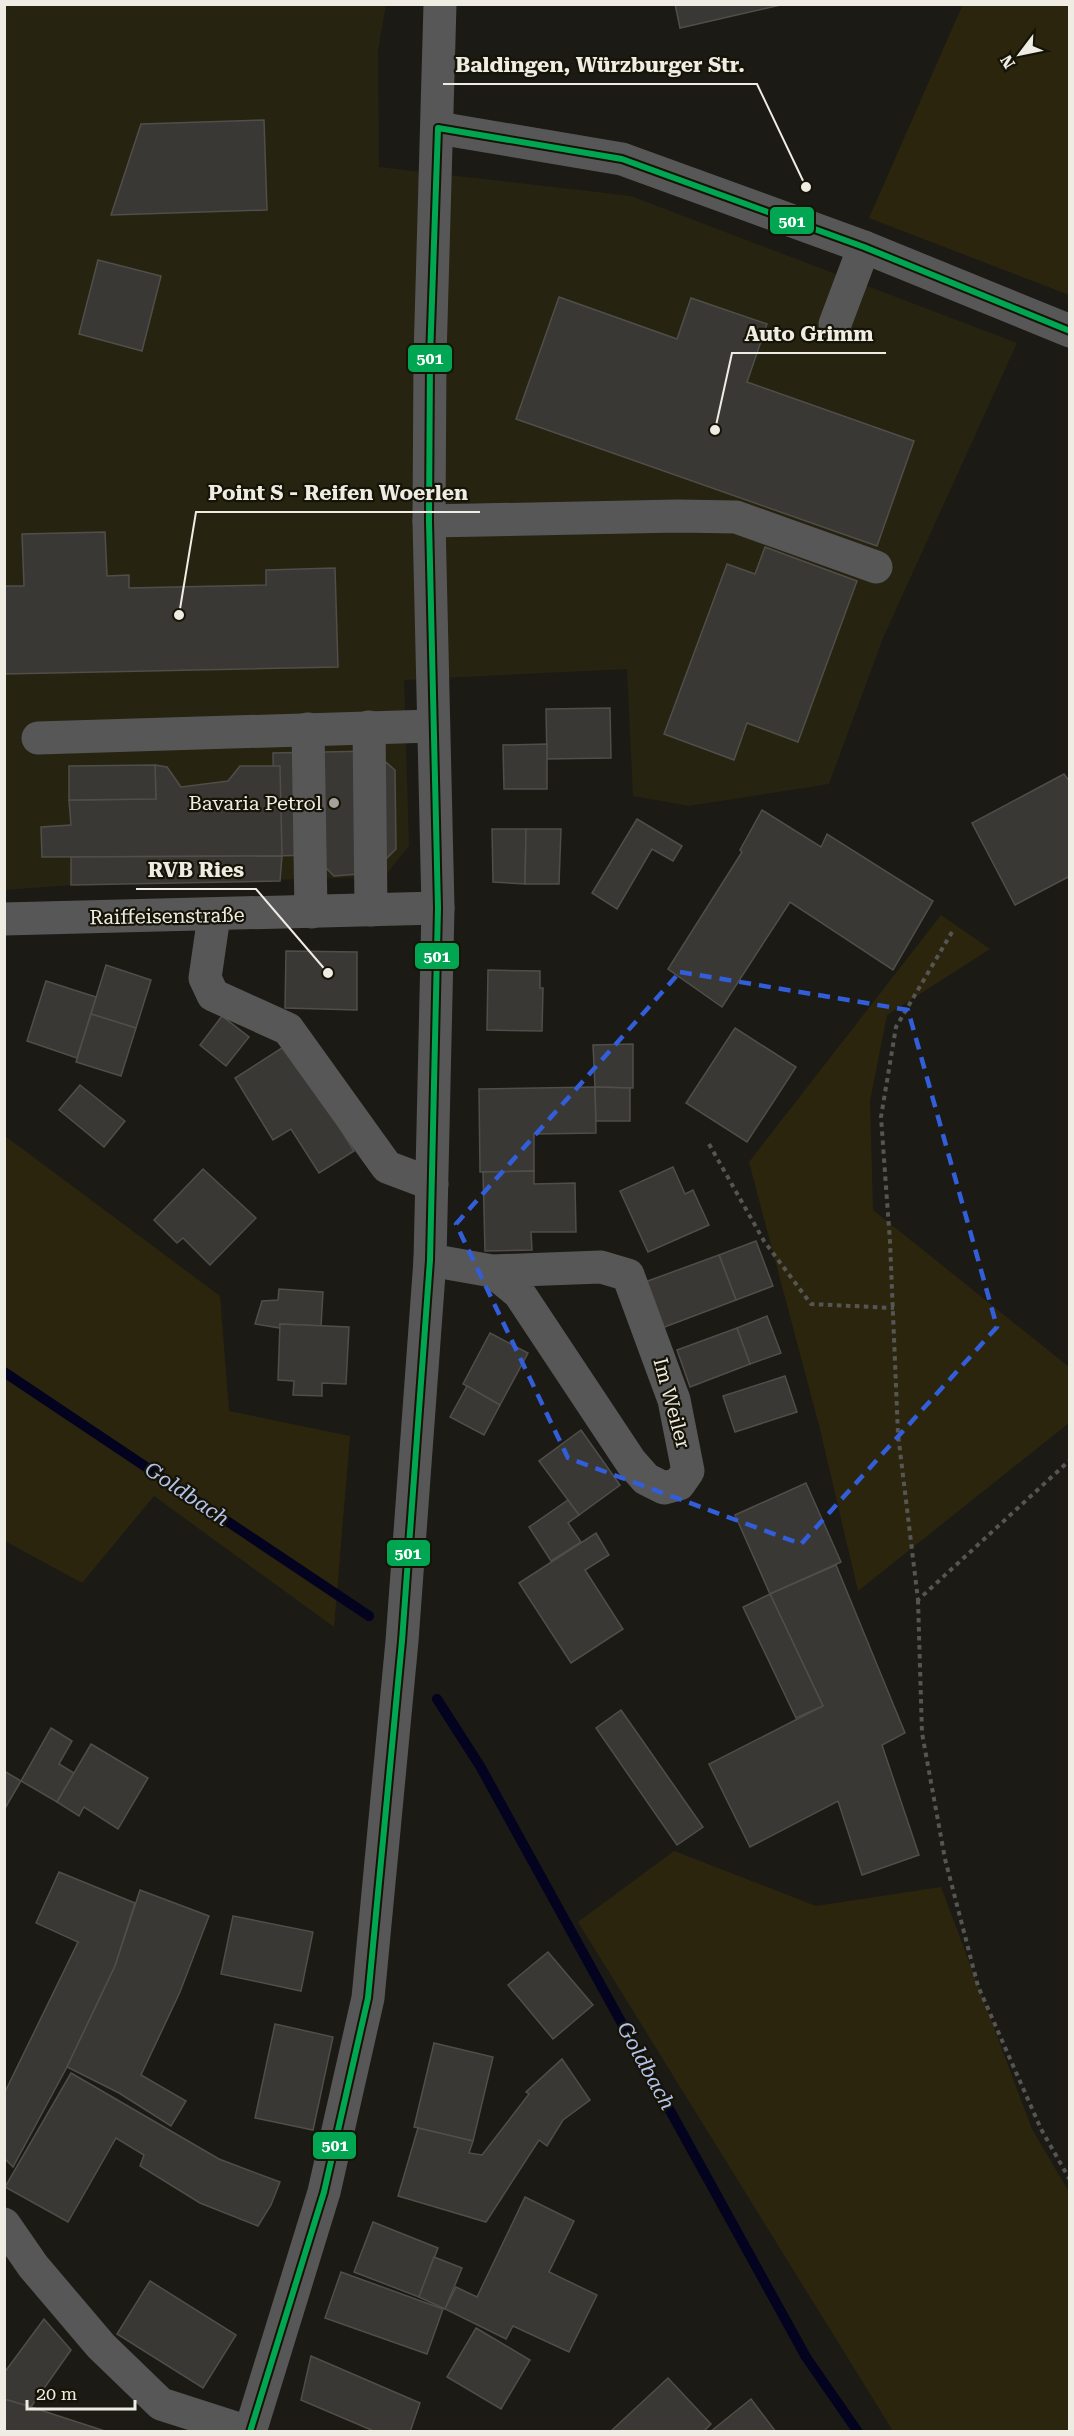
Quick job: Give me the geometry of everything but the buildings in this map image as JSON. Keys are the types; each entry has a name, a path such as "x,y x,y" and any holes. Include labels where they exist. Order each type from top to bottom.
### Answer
{"street":[{"path":"4,2224 33,2266 101,2346 160,2404 249,2432 324,2193 368,1998 402,1641 430,1260 432,1184 438,908 429,521 430,358 440,4"},
{"path":"438,128 622,159 864,247 1070,331"},
{"path":"835,324 864,247"},
{"path":"429,521 736,517 876,567"},
{"path":"38,738 432,726"},
{"path":"369,727 371,910"},
{"path":"308,729 311,912"},
{"name":"Raiffeisenstraße","path":"4,919 214,916 438,908"},
{"path":"214,916 205,978 213,995 288,1029 387,1167 432,1184"},
{"name":"Im Weiler","path":"430,1260 492,1271 601,1267 628,1275 674,1400 688,1471 679,1484 664,1488 646,1479 631,1462 519,1293 492,1271"}],"path":[{"path":"952,932 896,1027 881,1117 894,1308 898,1434 918,1600 922,1733 945,1859 978,1986 1041,2129 1070,2180"},
{"path":"709,1144 764,1241 811,1304 894,1308"},
{"path":"918,1600 1070,1460"}],"highlighted area":[{"path":"680,972 908,1010 997,1327 801,1544 568,1458 456,1224"}],"shaded area":[{"path":"963,4 1069,5 1069,295 869,218"},
{"path":"4,5 386,5 378,50 379,167 631,196 1017,343 883,638 829,784 689,806 633,796 627,669 404,680 409,846 384,877 71,885 5,890"},
{"path":"941,915 990,949 887,1015 870,1101 873,1210 1069,1367 1069,1423 858,1591 820,1429 749,1162"},
{"path":"5,1136 220,1296 229,1411 350,1436 334,1627 154,1496 82,1583 5,1541"},
{"path":"674,1851 816,1906 941,1887 1032,2129 1069,2192 1069,2431 893,2431 578,1922"}],"waterway":[{"name":"Goldbach","path":"4,1372 369,1616"},
{"name":"Goldbach","path":"437,1699 480,1766 806,2357 858,2432"}],"transit line":[{"name":"501","path":"250,2432 324,2192 368,1998 402,1641 430,1260 438,908 429,521 430,358 438,128 622,159 864,247 1070,331"}],"place":[{"name":"Baldingen, Würzburger Str.","path":"806,187"},
{"name":"Auto Grimm","path":"715,430"},
{"name":"Point S - Reifen Woerlen","path":"179,615"},
{"name":"Bavaria Petrol","path":"334,803"},
{"name":"RVB Ries","path":"328,973"}]}
